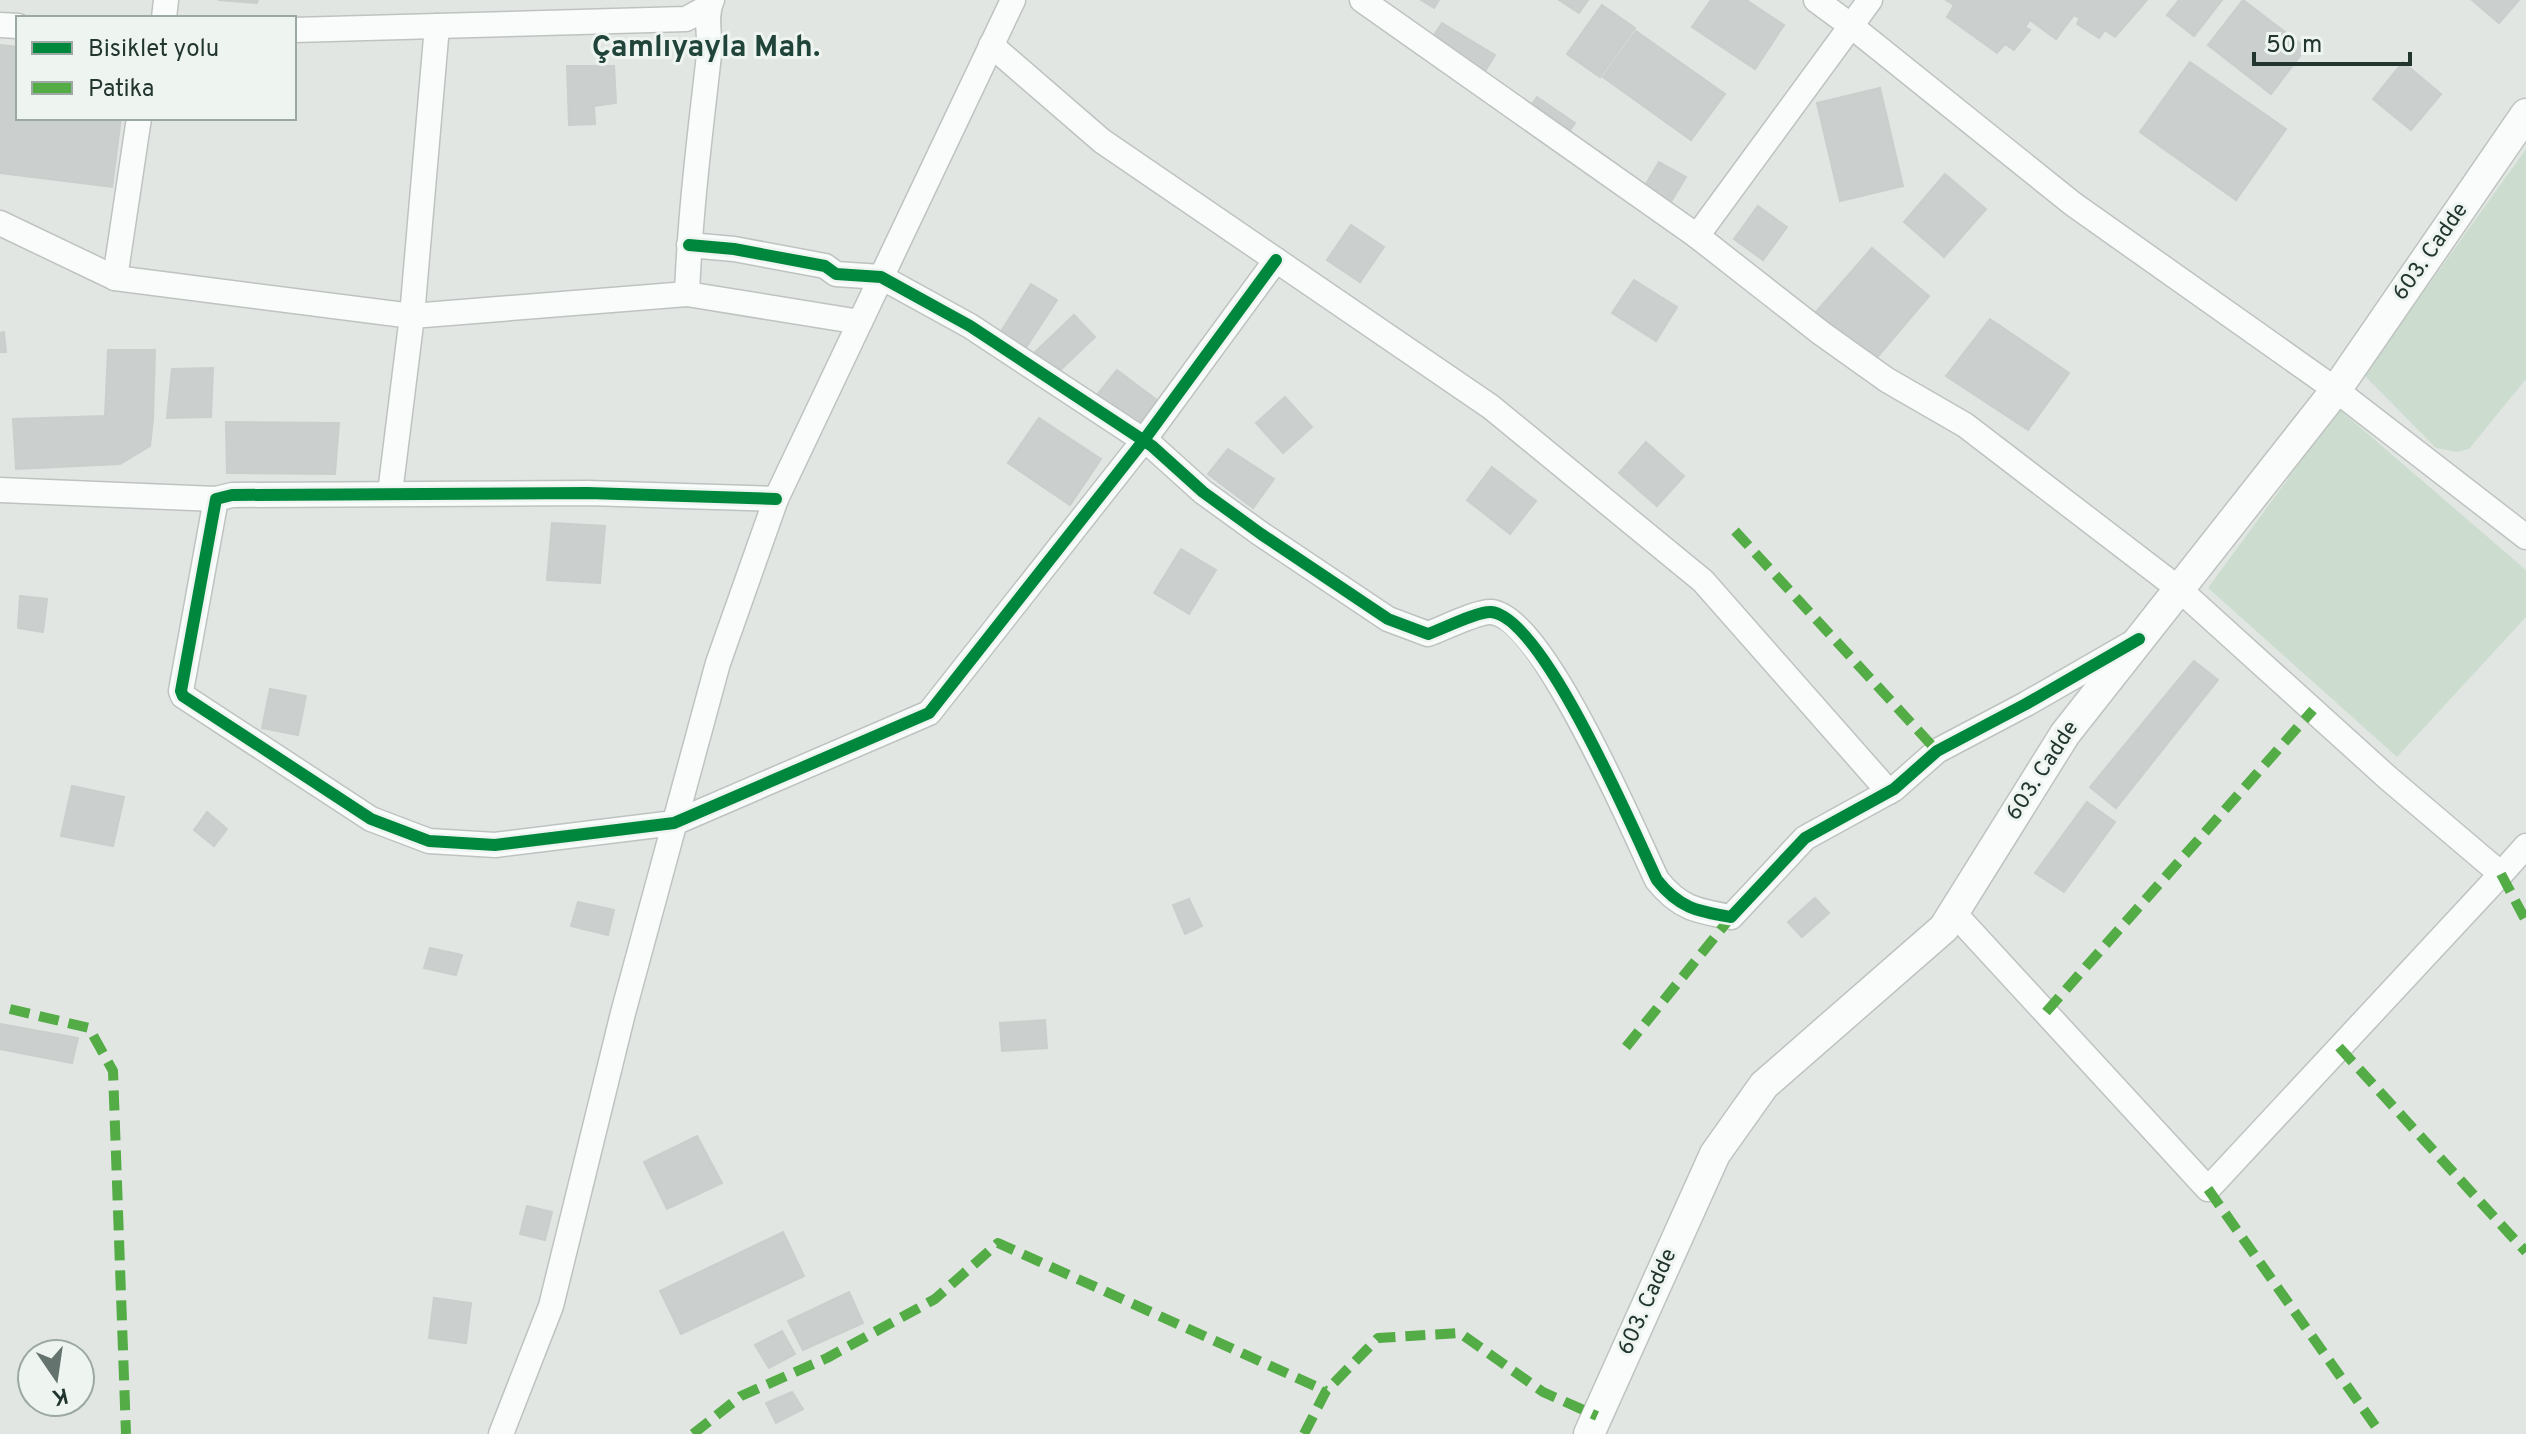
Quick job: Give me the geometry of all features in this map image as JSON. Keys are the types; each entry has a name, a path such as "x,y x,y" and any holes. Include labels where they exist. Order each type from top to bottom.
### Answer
{"street":[{"path":"501,1434 551,1306 623,1013 718,663 776,499 1013,0"},
{"path":"1362,0 1697,236 1821,333 1887,380 1965,425 2179,589 2388,778 2501,874"},
{"path":"1816,0 2073,204 2336,390 2526,537"},
{"path":"1697,236 1870,0"},
{"path":"296,30 686,19 710,2"},
{"path":"687,294 689,245 710,46 710,2"},
{"path":"390,493 412,316 437,26"},
{"path":"991,45 1102,141 1491,407 1703,581 1889,792"},
{"name":"603. Cadde","path":"1589,1434 1715,1154 1764,1085 1944,928 2065,734 2336,390 2526,114"},
{"path":"115,278 139,120"},
{"path":"0,223 115,278 412,316 687,294 860,322"},
{"path":"689,245 734,249 825,266 836,274 881,277 970,326 1144,440 1203,492 1388,619 1428,634 1489,611 1504,615 1524,632 1576,710 1657,880 1672,899 1706,913 1731,917 1805,838 1889,792 1937,751 2139,639"},
{"path":"216,499 181,691 183,696 371,819 429,841 495,845 674,823 929,713 1144,440 1276,260"},
{"path":"0,490 216,499 232,495 588,493 776,499"},
{"path":"1954,913 2208,1189 2526,846"}],"green space":[{"path":"2526,149 2526,379 2469,449 2457,452 2436,448 2364,375"},
{"path":"2339,409 2526,570 2526,617 2397,757 2208,588"}],"building":[{"path":"218,0 258,0 257,3"},
{"path":"1421,0 1439,0 1434,8"},
{"path":"1559,0 1588,0 1579,13"},
{"path":"1711,0 1746,0 1784,25 1755,69 1692,27"},
{"path":"1946,0 2147,0 2115,37 2105,30 2099,38 2077,24 2080,18 2074,15 2056,39 2030,20 2025,27 2030,30 2014,50 2005,44 1997,53 1947,17 1954,5"},
{"path":"2179,0 2222,0 2194,36 2167,15"},
{"path":"2243,0 2306,48 2271,94 2208,45"},
{"path":"2472,0 2519,0 2499,23"},
{"path":"1602,5 1635,28 1600,77 1567,54"},
{"path":"1442,23 1495,55 1482,76 1429,43"},
{"path":"1636,31 1725,94 1691,140 1603,77"},
{"path":"0,45 16,47 16,120 121,120 112,187 0,173"},
{"path":"2190,62 2286,129 2236,200 2140,132"},
{"path":"2403,62 2441,94 2411,130 2373,99"},
{"path":"567,66 614,66 616,103 594,106 595,124 569,125"},
{"path":"1880,88 1903,186 1840,201 1817,103"},
{"path":"1537,97 1575,123 1564,139 1527,112"},
{"path":"1659,162 1686,177 1669,205 1643,189"},
{"path":"1945,174 1986,209 1944,257 1904,222"},
{"path":"1758,206 1787,227 1763,260 1734,239"},
{"path":"1351,225 1384,247 1360,282 1327,260"},
{"path":"1872,248 1929,296 1874,361 1816,312"},
{"path":"1634,280 1677,307 1656,341 1612,313"},
{"path":"1031,284 1057,300 1025,349 1000,333"},
{"path":"1074,315 1095,337 1056,374 1035,352"},
{"path":"1990,319 2069,373 2028,430 1946,376"},
{"path":"4,332 6,352 0,352 0,333"},
{"path":"108,350 155,350 150,446 120,464 16,469 13,419 105,416"},
{"path":"213,368 211,417 167,418 172,369"},
{"path":"1117,370 1162,404 1141,431 1096,396"},
{"path":"1285,397 1312,427 1283,453 1256,423"},
{"path":"1039,418 1101,459 1070,505 1008,463"},
{"path":"226,422 339,423 335,474 227,473"},
{"path":"1646,442 1684,476 1657,506 1619,473"},
{"path":"1228,449 1274,479 1253,508 1208,474"},
{"path":"1492,467 1536,501 1510,534 1467,500"},
{"path":"552,523 605,526 600,583 547,580"},
{"path":"1181,549 1216,570 1189,614 1154,593"},
{"path":"20,596 47,599 43,632 18,628"},
{"path":"2194,661 2218,680 2116,808 2090,787"},
{"path":"270,689 306,696 298,735 262,728"},
{"path":"72,786 124,797 113,846 61,836"},
{"path":"2087,802 2115,822 2064,892 2035,873"},
{"path":"207,812 227,829 214,846 194,830"},
{"path":"1815,898 1829,913 1802,937 1788,922"},
{"path":"1189,899 1202,926 1185,934 1173,905"},
{"path":"578,902 614,910 608,935 571,926"},
{"path":"430,948 462,955 456,975 424,968"},
{"path":"1045,1020 1047,1048 1002,1051 1000,1023"},
{"path":"0,1024 78,1038 72,1063 0,1049"},
{"path":"697,1136 722,1183 667,1209 644,1162"},
{"path":"527,1206 552,1212 545,1240 520,1234"},
{"path":"783,1232 804,1276 681,1334 660,1291"},
{"path":"849,1292 863,1323 803,1350 788,1321"},
{"path":"434,1298 471,1303 466,1343 429,1338"},
{"path":"782,1331 795,1354 769,1368 755,1345"},
{"path":"792,1392 803,1409 776,1423 766,1403"}],"marked path":[{"path":"1735,531 1937,751"},
{"path":"2046,1012 2313,710"},
{"path":"2501,874 2526,921"},
{"path":"1626,1047 1731,917"},
{"path":"10,1009 89,1028 113,1071 126,1434"},
{"path":"2339,1047 2526,1252"},
{"path":"2208,1189 2381,1434"},
{"path":"693,1434 741,1396 827,1358 935,1299 998,1243 1326,1391"},
{"path":"1304,1434 1326,1391 1378,1338 1460,1333 1543,1392 1597,1416"}],"cycle path":[{"path":"689,245 734,249 825,266 836,274 881,277 970,326 1152,446 1203,492 1388,619 1428,634 1485,612 1512,623 1536,649 1585,730 1657,880 1673,897 1698,910 1731,917 1805,838 1894,789 1937,751 2139,639"},
{"path":"776,499 588,493 232,495 216,499 181,691 183,696 371,819 429,841 495,845 674,823 929,713 1144,440 1276,260"}],"district":[{"name":"Çamlıyayla Mah.","path":"706,48"}]}
